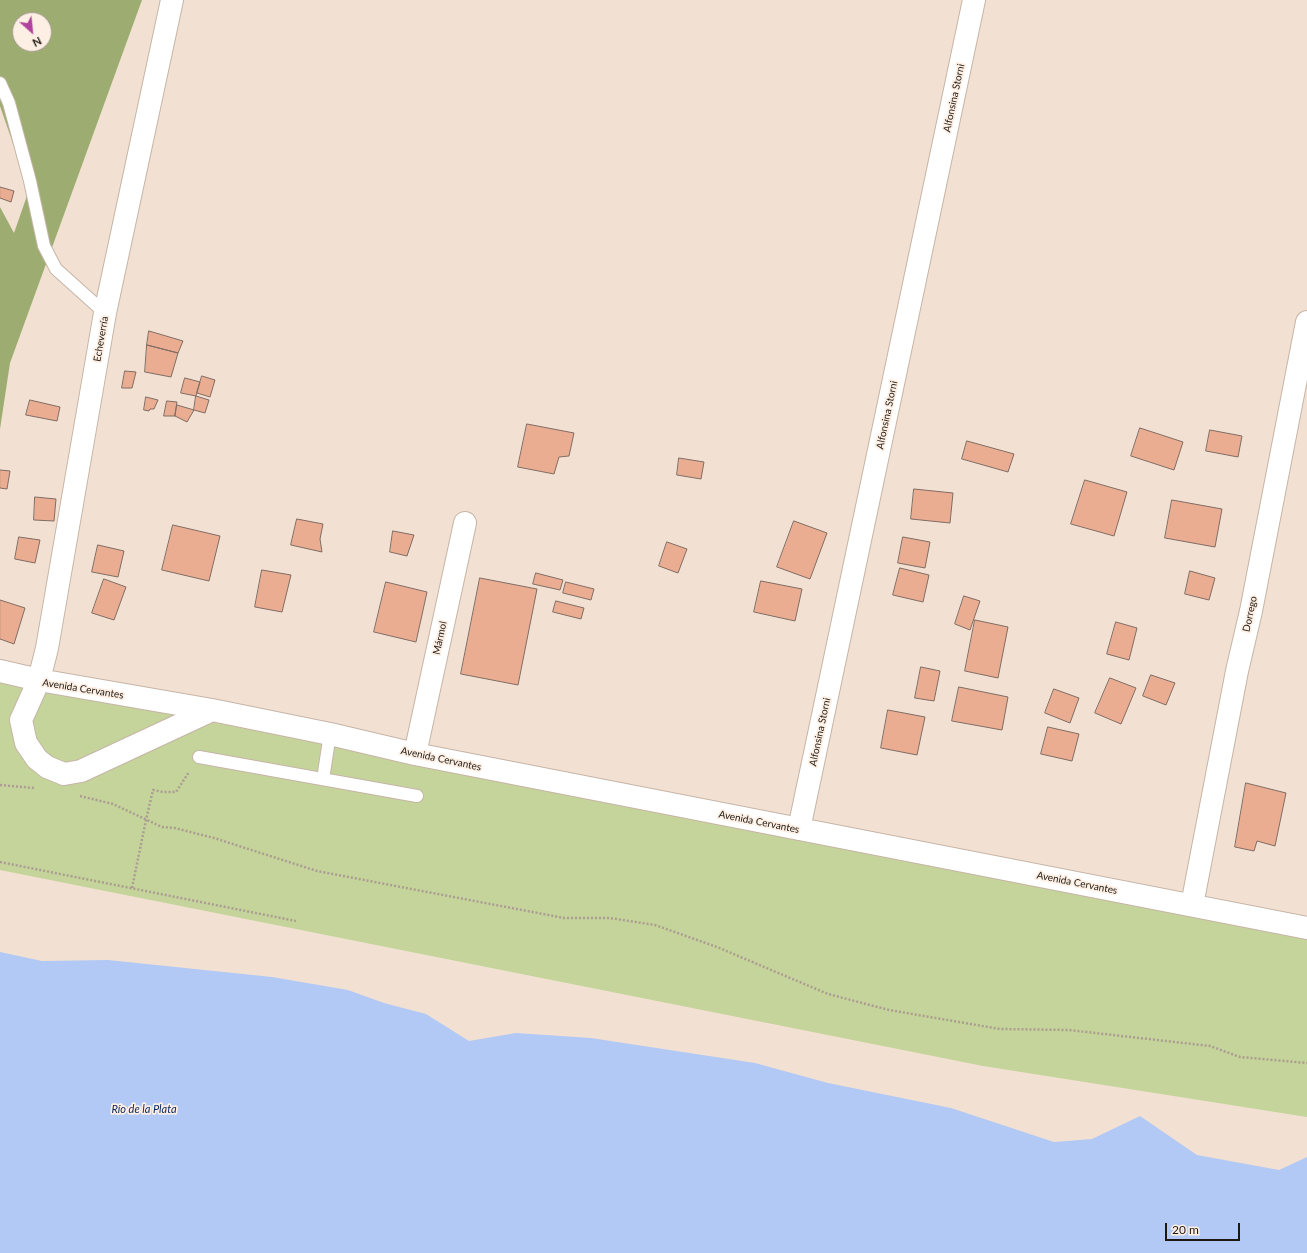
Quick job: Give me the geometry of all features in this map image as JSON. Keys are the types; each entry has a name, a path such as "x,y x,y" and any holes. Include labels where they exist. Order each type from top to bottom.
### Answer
{"street":[{"name":"Echeverría","path":"39,680 47,648 105,314 172,0"},
{"name":"Alfonsina Storni","path":"800,830 974,0"},
{"name":"Dorrego","path":"1192,905 1236,671 1252,603 1307,322"},
{"name":"Mármol","path":"415,754 465,523"},
{"path":"0,671 39,680"},
{"name":"Avenida Cervantes","path":"212,710 81,771 64,774 47,767 37,759 26,743 21,720 39,680 212,710 330,734 415,754 1307,928"}],"lane":[{"path":"0,84 9,103 30,181 44,246 56,269 105,314"},
{"path":"323,779 330,734"},
{"path":"199,757 417,796"}],"path":[{"path":"132,888 153,790 176,792 199,757"},
{"path":"0,785 38,788"},
{"path":"75,795 113,804 162,827 175,828 214,838 317,872 564,918 610,918 655,925 717,947 828,994 890,1010 1000,1030 1070,1030 1210,1046 1240,1057 1307,1063"},
{"path":"0,862 296,921"}],"green space":[{"path":"0,0 142,0 10,363 0,429 0,207 14,233 29,190 0,106"},
{"path":"0,680 1307,938 1307,1117 983,1066 0,870"}],"water":[{"name":"Río de la Plata","path":"0,952 42,961 108,960 272,977 348,990 384,1003 426,1014 469,1041 516,1033 591,1038 755,1063 828,1083 951,1108 1054,1142 1092,1139 1140,1116 1197,1155 1279,1170 1307,1157 1307,1253 0,1253"}],"building":[{"path":"0,187 14,191 11,202 0,198"},
{"path":"149,331 183,341 178,353 147,345"},
{"path":"147,345 178,353 171,377 145,372"},
{"path":"125,371 136,372 132,388 122,388"},
{"path":"202,376 215,380 210,397 197,393"},
{"path":"185,378 200,382 196,396 181,393"},
{"path":"196,396 209,400 205,413 194,410"},
{"path":"146,397 158,400 154,409 150,409 149,411 144,410"},
{"path":"30,400 60,407 57,421 26,415"},
{"path":"167,401 177,402 175,416 164,416"},
{"path":"177,405 194,410 187,422 175,416"},
{"path":"527,424 574,433 569,456 559,457 554,474 518,467"},
{"path":"1140,428 1183,442 1174,470 1131,456"},
{"path":"1210,430 1242,436 1238,457 1206,451"},
{"path":"967,441 1014,454 1008,472 962,459"},
{"path":"679,458 704,462 701,479 677,475"},
{"path":"0,470 10,471 7,489 0,488"},
{"path":"1085,480 1127,492 1114,536 1071,524"},
{"path":"914,489 953,493 950,523 911,519"},
{"path":"35,497 56,499 54,521 34,520"},
{"path":"1172,500 1222,509 1215,547 1165,538"},
{"path":"297,519 323,524 320,539 322,552 291,545"},
{"path":"794,521 827,533 810,579 777,567"},
{"path":"173,525 220,536 209,581 162,570"},
{"path":"393,531 414,535 407,556 390,552"},
{"path":"19,537 40,540 35,563 15,559"},
{"path":"903,537 930,542 925,568 898,563"},
{"path":"667,542 687,549 678,573 659,566"},
{"path":"98,545 124,551 118,577 92,572"},
{"path":"900,568 929,575 923,602 893,595"},
{"path":"262,570 291,575 282,612 255,607"},
{"path":"1190,571 1215,578 1209,600 1185,594"},
{"path":"536,573 563,580 560,590 533,584"},
{"path":"480,578 537,589 518,685 461,674"},
{"path":"104,579 126,587 114,620 92,613"},
{"path":"761,581 802,589 795,621 754,612"},
{"path":"386,582 427,592 416,642 374,632"},
{"path":"566,582 594,589 591,600 563,593"},
{"path":"964,596 980,601 970,630 955,624"},
{"path":"0,600 25,608 14,644 0,639"},
{"path":"556,601 584,608 581,619 553,612"},
{"path":"975,620 1008,627 998,678 965,671"},
{"path":"1116,622 1137,628 1129,660 1107,654"},
{"path":"921,667 940,671 934,701 915,698"},
{"path":"1151,675 1175,683 1166,705 1143,696"},
{"path":"1110,678 1136,688 1121,724 1095,713"},
{"path":"959,687 1008,697 1002,730 952,721"},
{"path":"1054,689 1079,698 1070,723 1045,713"},
{"path":"888,710 925,717 917,755 881,748"},
{"path":"1048,727 1079,734 1072,761 1041,754"},
{"path":"1246,783 1286,793 1275,846 1257,841 1254,851 1235,847"}]}
